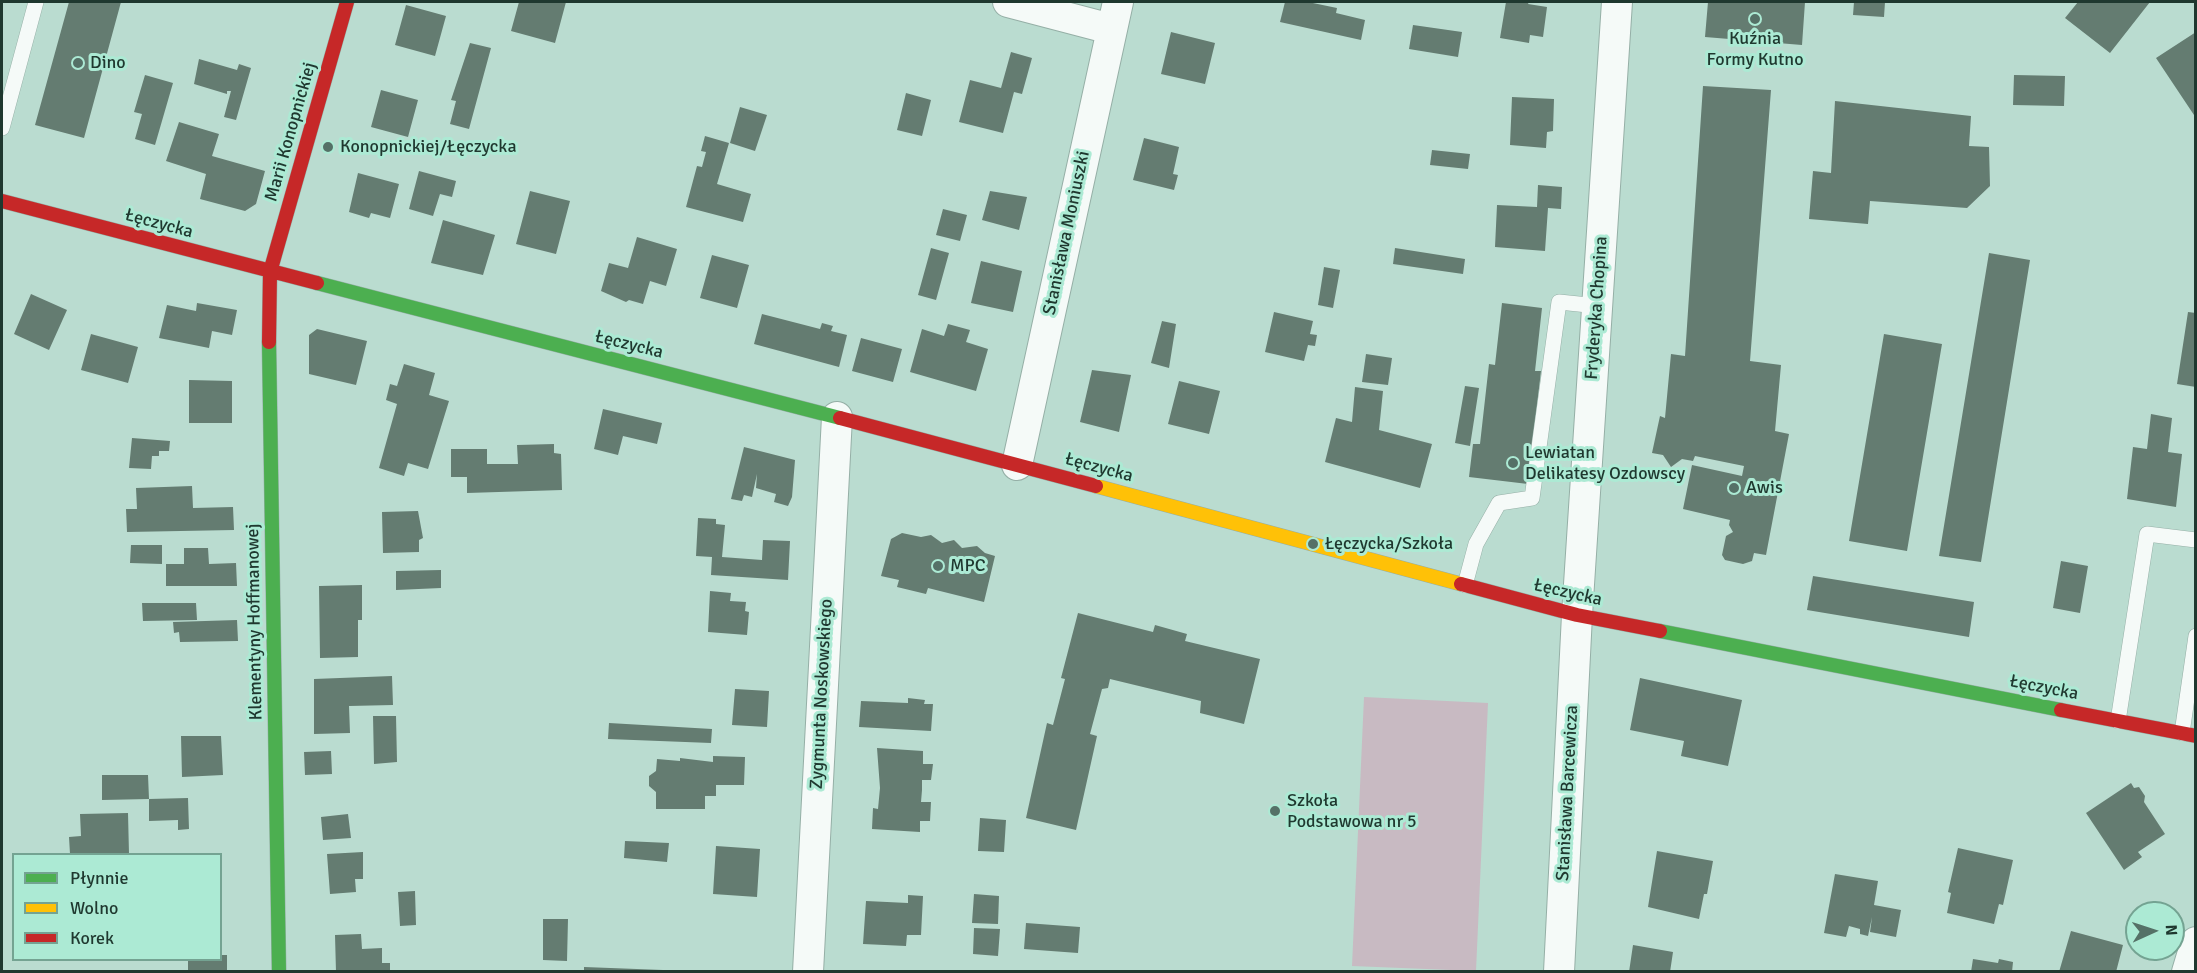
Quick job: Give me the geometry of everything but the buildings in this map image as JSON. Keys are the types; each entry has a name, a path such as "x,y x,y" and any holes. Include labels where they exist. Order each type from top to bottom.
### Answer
{"street":[{"name":"Marii Konopnickiej","path":"270,272 347,2"},
{"path":"1008,2 1115,15"},
{"name":"Fryderyka Chopina","path":"1577,615 1617,2"},
{"name":"Stanisława Moniuszki","path":"1017,465 1115,15"},
{"name":"Łęczycka","path":"2,201 837,417 1577,615 2189,734"},
{"name":"Klementyny Hoffmanowej","path":"270,272 268,329 279,972"},
{"name":"Zygmunta Noskowskiego","path":"808,972 837,417"},
{"name":"Stanisława Barcewicza","path":"1559,972 1577,615"},
{"path":"2187,972 2196,942"}],"lane":[{"path":"2,128 36,2"},
{"path":"1465,585 1476,544 1499,503 1532,498 1560,302 1598,306"},
{"path":"2118,721 2147,534 2196,540"},
{"path":"2189,734 2196,636"}],"shaded area":[{"path":"1364,697 1488,703 1476,971 1352,966"}],"traffic: fast":[{"path":"317,283 840,418"},
{"path":"269,342 279,972"},
{"path":"1660,631 2061,710"}],"traffic: slow":[{"path":"1096,486 1461,584"}],"traffic: jam":[{"path":"269,342 270,272 347,2"},
{"path":"2,201 317,283"},
{"path":"840,418 1096,486"},
{"path":"1461,584 1577,615 1660,631"},
{"path":"2061,710 2196,736"}],"place":[{"name":"Kuźnia Formy Kutno","path":"1755,19"},
{"name":"Dino","path":"78,63"},
{"name":"Konopnickiej/Łęczycka","path":"328,147"},
{"name":"Lewiatan Delikatesy Ozdowscy","path":"1513,463"},
{"name":"Awis","path":"1734,488"},
{"name":"Łęczycka/Szkoła","path":"1313,544"},
{"name":"MPC","path":"938,566"},
{"name":"Szkoła Podstawowa nr 5","path":"1275,811"}]}
